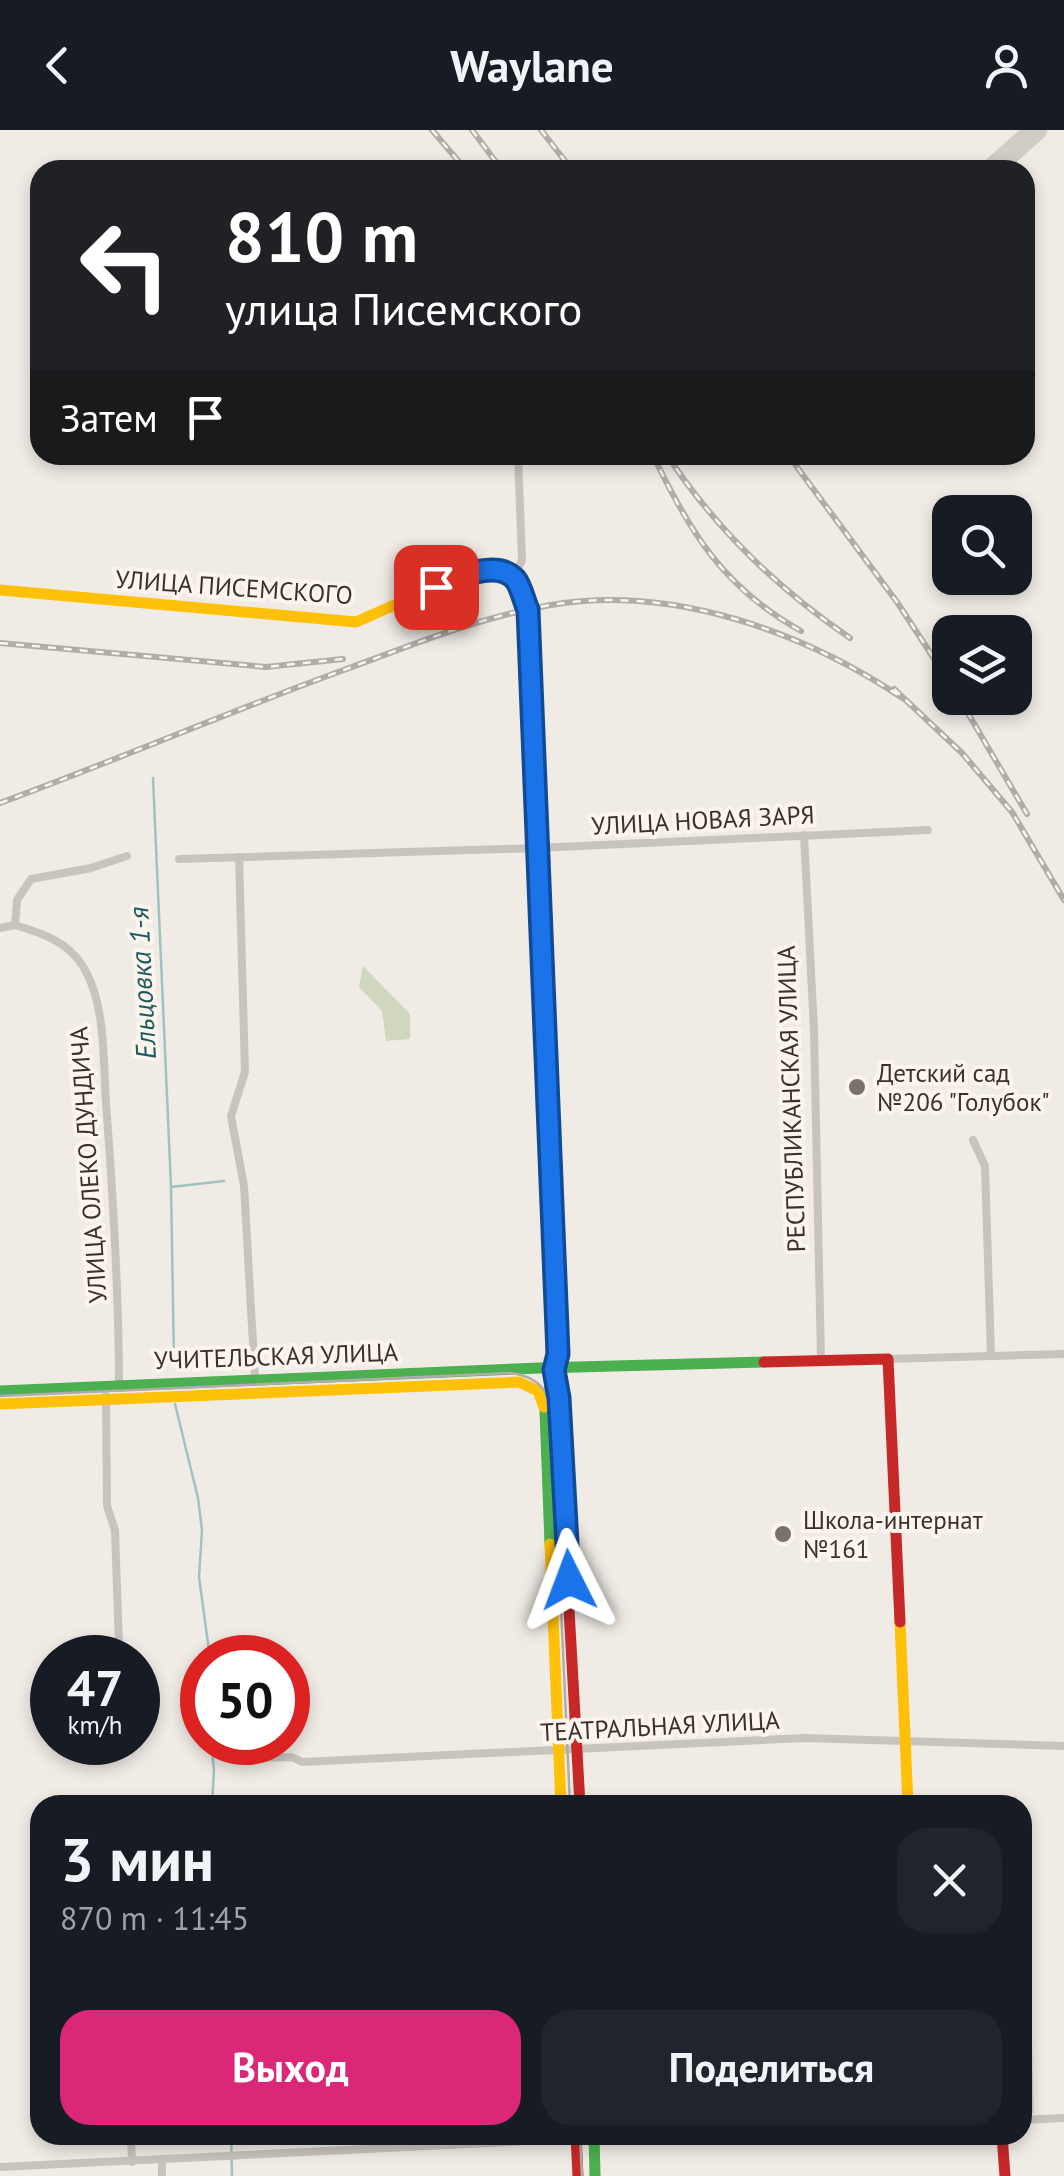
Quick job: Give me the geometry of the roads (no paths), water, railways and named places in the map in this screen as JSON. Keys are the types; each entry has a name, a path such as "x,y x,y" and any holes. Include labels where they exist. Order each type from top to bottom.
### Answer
{"street":[{"path":"518,465 522,560 514,578 528,610 558,1354 545,1411"},
{"name":"УЛИЦА ПИСЕМСКОГО","path":"0,590 356,622 458,577 491,570 514,578"},
{"name":"УЛИЦА НОВАЯ ЗАРЯ","path":"179,858 537,848 928,830"},
{"name":"РЕСПУБЛИКАНСКАЯ УЛИЦА","path":"804,835 814,1030 821,1361"},
{"path":"0,928 15,924 17,900 32,879 91,868 127,856"},
{"path":"239,857 245,1072 231,1116 244,1186 254,1379"},
{"name":"УЛИЦА ОЛЕКО ДУНДИЧА","path":"15,924 68,948 85,969 96,1004 108,1123 107,1506 115,1530 119,1635"},
{"path":"973,1140 985,1166 990,1356"},
{"name":"УЧИТЕЛЬСКАЯ УЛИЦА","path":"0,1404 110,1390 254,1379 1064,1354"},
{"path":"888,1359 908,1795"},
{"path":"554,1370 559,1398 580,1795"},
{"name":"УЧИТЕЛЬСКАЯ УЛИЦА","path":"0,1391 528,1384 554,1370"},
{"path":"528,1384 540,1394 545,1411 561,1795"},
{"name":"ТЕАТРАЛЬНАЯ УЛИЦА","path":"310,1762 578,1752 805,1738 1064,1746"},
{"path":"1032,2120 1064,2118"},
{"path":"131,2145 132,2162"},
{"path":"0,2167 432,2145"},
{"path":"576,2145 578,2176"},
{"path":"594,2145 595,2176"},
{"path":"1003,2145 1005,2176"},
{"path":"162,2160 162,2176"}],"waterway":[{"name":"Ельцовка 1-я","path":"153,778 171,1187"},
{"name":"Ельцовка 1-я","path":"174,1361 171,1187 224,1181"},
{"name":"Ельцовка 1-я","path":"175,1404 198,1498 202,1530 199,1577 207,1635"},
{"name":"Ельцовка 1-я","path":"213,1765 213,1795"},
{"name":"Ельцовка 1-я","path":"231,2145 232,2176"}],"tram line":[{"path":"0,1396 511,1373 538,1383 552,1409 570,1795"},
{"path":"580,2145 582,2176"}],"railway":[{"path":"432,130 458,160"},
{"path":"472,130 494,160"},
{"path":"541,130 564,160"},
{"path":"658,465 696,534 730,577 801,631"},
{"path":"674,465 749,556 850,638"},
{"path":"795,465 932,655"},
{"path":"0,803 419,642 497,617 551,605 643,601 735,619 824,653 904,699"},
{"path":"0,643 266,667 343,659"},
{"path":"894,689 962,753 1012,812 1064,900"},
{"path":"969,715 1027,814"}],"place":[{"name":"Детский сад №206 \"Голубок\"","path":"857,1087"},
{"name":"Школа-интернат №161","path":"783,1534"}]}
